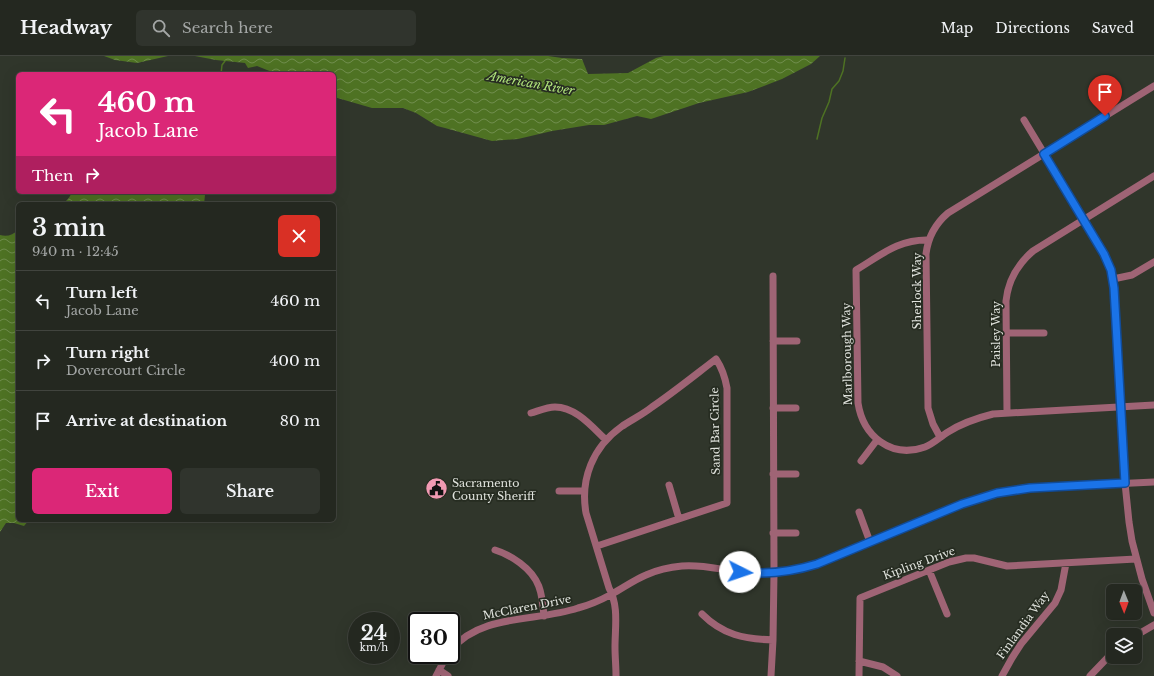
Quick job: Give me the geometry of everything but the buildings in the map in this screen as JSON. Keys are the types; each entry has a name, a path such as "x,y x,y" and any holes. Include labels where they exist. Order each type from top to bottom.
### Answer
{"street":[{"name":"Sherlock Way","path":"940,437 933,424 928,408 926,254 929,240 933,231 938,223 948,213 1154,86"},
{"path":"1024,120 1084,219 1110,266 1113,279 1125,483 1129,522 1136,559 1154,612"},
{"name":"Paisley Way","path":"1007,413 1007,296 1015,270 1033,251 1154,176"},
{"name":"Marlborough Way","path":"929,240 911,241 900,244 856,270 859,408 866,428 877,440 892,448 909,450 926,446 959,425 970,420 993,414 1154,405"},
{"path":"1113,279 1132,275 1154,262"},
{"path":"771,676 774,573 772,276"},
{"path":"1006,333 1044,333"},
{"path":"773,341 797,341"},
{"name":"Sand Bar Circle","path":"716,359 722,368 727,388 727,503 596,546 586,513 584,491 596,454 606,440 621,427 651,408 716,359"},
{"path":"531,413 554,407 567,409 577,414 606,440"},
{"path":"773,408 796,408"},
{"path":"861,461 877,440"},
{"path":"773,474 796,474"},
{"name":"McClaren Drive","path":"460,641 473,632 487,626 578,609 612,594 648,574 680,566 695,565 755,574 793,571 817,564 962,504 997,493 1030,488 1154,482"},
{"path":"669,485 679,519"},
{"path":"559,491 584,491"},
{"path":"859,512 870,542"},
{"path":"773,533 796,534"},
{"path":"596,546 612,594 616,616 616,676"},
{"path":"495,550 511,556 532,574 541,592 544,616"},
{"name":"Kipling Drive","path":"859,676 860,598 949,562 966,558 1007,566 1136,559"},
{"name":"Finlandia Way","path":"1002,676 1021,644 1055,603 1061,590 1066,563"},
{"path":"929,570 947,614"},
{"path":"702,614 718,627 734,635 746,639 773,640"},
{"path":"1142,632 1154,626"},
{"path":"1090,676 1106,659"},
{"path":"859,661 883,667 897,676"},
{"path":"442,664 437,673 448,676"}],"water":[{"path":"104,56 168,56 137,63 115,60"},
{"name":"American River","path":"195,56 548,56 582,59 588,74 628,73 656,58 664,56 820,56 811,64 782,79 748,92 699,103 651,119 637,116 604,125 589,125 552,131 518,139 492,141 437,126 416,113 403,108 372,108 336,98 336,72 272,72 257,66 248,68 245,63"},
{"path":"71,194 205,195 204,202 64,202 68,200"},
{"path":"16,232 16,522 27,522 24,526 14,523 6,523 0,532 0,235 5,236"}],"waterway":[{"path":"817,139 822,118 829,102 832,89 839,81 843,71 845,58"},
{"path":"221,72 222,65 225,61"}],"place":[{"name":"Sacramento County Sheriff","path":"437,489"}],"route":[{"path":"740,572 755,574 802,569 962,504 997,493 1030,488 1125,483 1114,288 1111,270 1104,254 1044,154 1105,116"}]}
